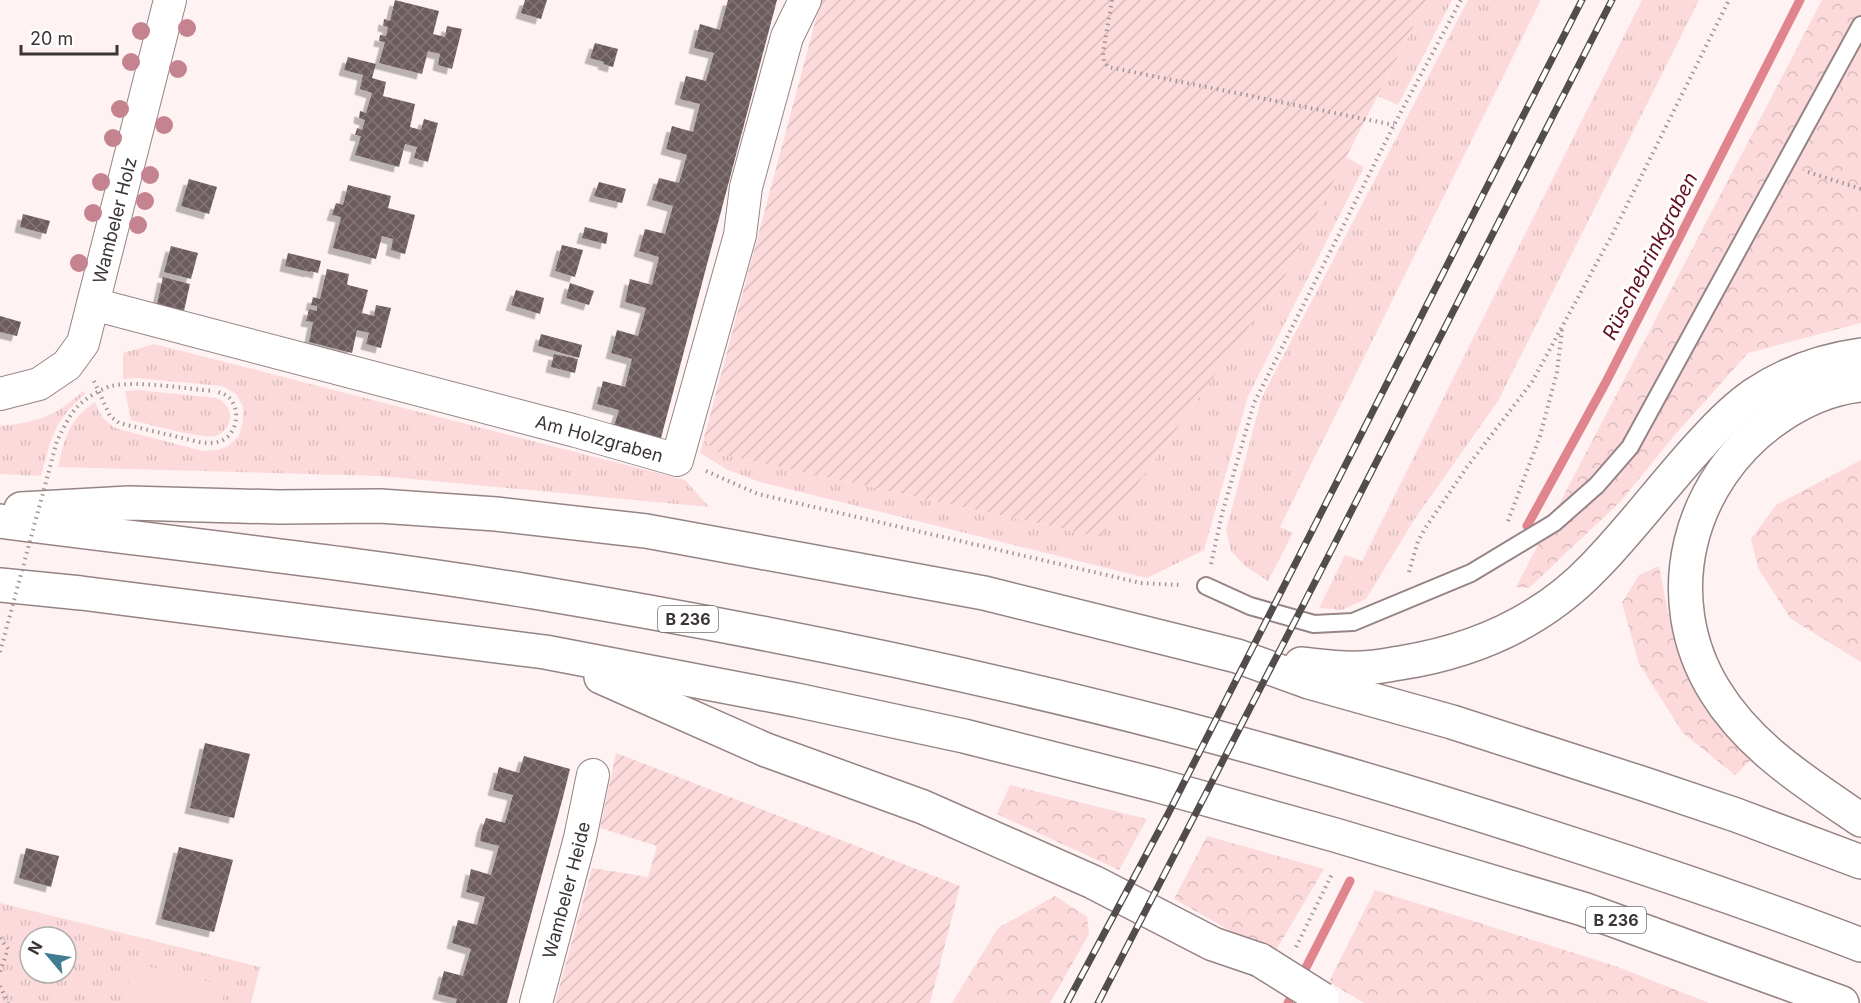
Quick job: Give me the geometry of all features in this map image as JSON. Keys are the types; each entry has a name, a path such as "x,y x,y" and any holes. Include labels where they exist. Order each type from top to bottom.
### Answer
{"highway":[{"path":"1237,656 1361,669 1459,651 1496,637 1531,618 1562,597 1594,567 1710,434 1755,394 1796,372 1836,358 1861,355"},
{"path":"1861,385 1810,399 1764,427 1743,446 1727,464 1703,505 1694,527 1686,572 1687,607 1695,648 1704,672 1716,692 1746,732 1766,751 1789,770 1861,820"},
{"path":"0,510 129,503 279,507 380,506 496,514 646,531 984,593 1237,656 1309,682 1452,722 1641,783 1736,815 1861,862"},
{"name":"B 236","path":"0,521 422,575 531,592 817,643 992,682 1176,726 1416,794 1613,857 1861,945"},
{"name":"B 236","path":"0,585 81,593 545,652 796,700 964,736 1156,785 1376,846 1583,909 1842,1003"},
{"path":"545,652 766,750 923,807 1093,882 1213,944 1314,1002"}],"street":[{"name":"Wambeler Holz","path":"0,394 39,384 67,365 83,343 170,0"},
{"name":"Am Holzgraben","path":"93,304 576,431 677,460 740,235 746,187 787,37 805,0"},
{"name":"Wambeler Heide","path":"536,1003 580,838 593,775"}],"lane":[{"path":"1206,586 1250,606 1314,624 1353,622 1470,573 1554,523 1597,485 1630,447 1861,25"}],"path":[{"path":"1112,0 1103,52 1104,61 1108,67 1394,125"},
{"path":"677,460 758,494 1141,583 1206,586 1222,514 1254,403 1394,125 1461,0"},
{"path":"1399,604 1418,541 1467,467 1532,382 1612,235 1729,0"},
{"path":"1785,165 1861,189"},
{"path":"1507,522 1540,436 1557,372 1562,326"},
{"path":"0,652 57,441 66,422 78,406 94,394 102,390 130,384 214,391 225,394 233,403 237,416 234,430 224,440 212,443 119,423 110,416 95,387 83,343"},
{"path":"1294,950 1332,874"},
{"path":"0,938 8,949 0,972"},
{"path":"0,986 8,1003"}],"green space":[{"path":"821,0 1427,0 1285,276 1100,537 721,454 709,446 704,438"},
{"path":"1427,0 1452,0 1398,105 1378,96"},
{"path":"1468,0 1541,0 1280,527 1293,533 1268,581 1245,566 1231,551 1226,530 1262,397"},
{"path":"1642,0 1699,0 1498,401 1414,520 1366,599 1342,610 1319,608 1345,555 1362,561"},
{"path":"1822,0 1861,0 1861,323 1748,353 1673,437 1621,501 1529,588 1516,587"},
{"path":"1346,157 1364,167 1248,396 1204,550 1147,578 760,482 728,470 700,453 704,438 709,446 721,454 1100,537 1285,276"},
{"path":"154,344 685,480 709,507 380,476 58,467 69,430 79,415 95,402 104,418 118,429 203,451 218,450 228,446 239,436 243,421 243,406 236,394 222,386 136,378 123,379 123,353"},
{"path":"138,390 216,398 227,407 230,415 229,422 221,433 209,436 174,431 131,420 125,391"},
{"path":"83,391 85,394 66,413 55,430 41,476 0,474 0,426 45,417 63,407"},
{"path":"1861,460 1861,662 1791,619 1758,568 1751,539 1776,505"},
{"path":"1659,566 1669,618 1698,698 1751,760 1735,775 1683,733 1639,664 1622,603 1639,575"},
{"path":"616,753 960,886 930,1003 555,1003 592,868 648,877 657,846 600,828"},
{"path":"1010,785 1147,819 1119,870 997,814"},
{"path":"1207,836 1324,869 1272,954 1174,899"},
{"path":"1375,890 1618,967 1709,1003 1364,1003 1329,982"},
{"path":"1055,896 1087,917 1089,934 1050,1003 952,1003 998,928"},
{"path":"0,903 260,967 251,1003 0,1003"},
{"path":"134,963 226,986 222,1003 124,1003"}],"building":[{"path":"395,0 439,11 433,34 445,37 447,26 462,29 452,69 438,65 440,54 428,51 422,74 379,63 385,42 379,41 380,35 386,36 388,27 383,26 384,19 390,21"},
{"path":"525,0 547,0 541,19 521,13"},
{"path":"728,0 777,0 661,438 614,426 619,410 597,404 603,381 625,387 632,359 611,353 617,330 638,336 646,308 625,302 630,279 652,285 659,257 639,251 645,229 665,234 673,206 652,200 659,178 679,183 687,155 666,149 672,126 693,132 700,104 680,99 683,87 686,76 706,81 714,53 694,48 700,24 720,30"},
{"path":"595,43 618,49 613,67 590,58"},
{"path":"348,57 376,64 372,78 386,82 383,96 415,104 410,127 421,130 424,119 438,123 428,162 414,158 417,147 405,144 399,167 355,155 361,136 355,135 357,128 362,130 365,120 359,118 360,111 366,113 372,93 360,89 363,75 344,70"},
{"path":"189,179 217,187 209,214 181,206"},
{"path":"599,182 626,189 622,203 594,196"},
{"path":"348,185 391,196 388,208 415,215 405,254 391,250 393,239 382,236 376,259 333,248 341,217 332,215 336,203 343,205"},
{"path":"23,214 50,221 46,234 20,227"},
{"path":"585,227 608,233 606,244 582,238"},
{"path":"562,245 583,250 575,277 555,271"},
{"path":"171,246 198,253 191,279 164,272"},
{"path":"288,253 321,261 318,273 285,266"},
{"path":"327,269 349,274 348,285 368,290 362,313 374,316 376,305 391,308 381,348 366,344 369,333 357,330 352,353 309,342 313,322 306,321 309,309 317,311 317,306 311,305 313,297 320,299"},
{"path":"163,277 190,284 184,311 157,304"},
{"path":"570,283 594,291 589,305 566,298"},
{"path":"516,290 544,298 540,314 511,305"},
{"path":"0,316 21,322 17,336 0,332"},
{"path":"541,334 582,345 579,358 538,346"},
{"path":"554,354 578,359 575,373 551,367"},
{"path":"205,743 250,754 234,818 190,808"},
{"path":"524,756 570,769 507,1003 456,1003 457,999 438,994 444,971 463,976 471,949 452,943 458,920 477,925 485,897 466,892 471,869 491,875 499,846 480,841 486,818 505,823 513,795 493,790 499,767 519,773"},
{"path":"179,847 233,860 214,932 161,919"},
{"path":"26,848 59,856 51,887 19,878"}],"waterway":[{"name":"Rüschebrinkgraben","path":"1527,526 1606,382 1800,0"},
{"name":"Rüschebrinkgraben","path":"1288,1003 1350,881"}],"railway":[{"path":"1067,1003 1169,812 1582,0"},
{"path":"1098,1003 1612,0"}]}
